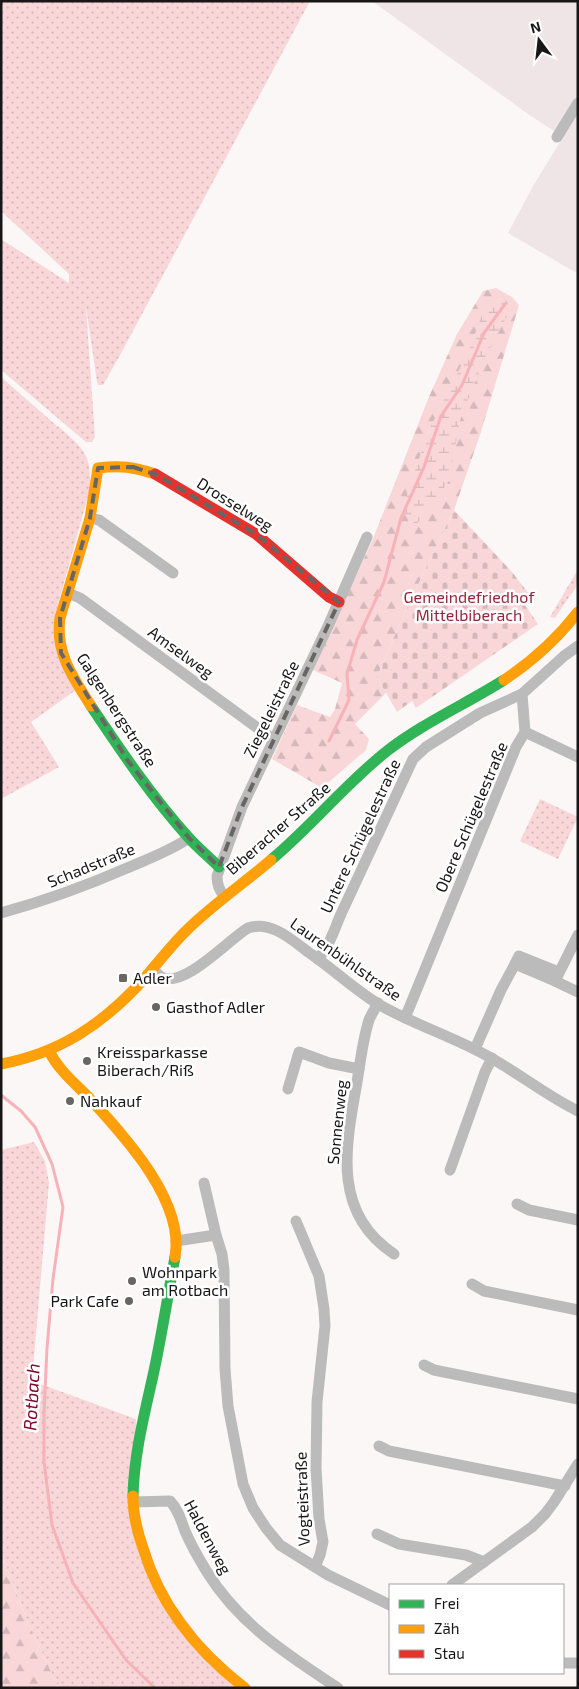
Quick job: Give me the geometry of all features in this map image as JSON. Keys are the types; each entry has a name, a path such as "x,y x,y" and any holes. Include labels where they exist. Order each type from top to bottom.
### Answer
{"street":[{"path":"558,137 578,103"},
{"name":"Drosselweg","path":"98,468 111,466 133,467 157,475 256,534 329,597 338,602"},
{"name":"Galgenbergstraße","path":"98,468 90,518 62,612 58,631 58,644 64,661 79,687 128,761 189,838 219,866"},
{"path":"90,518 99,520 173,573"},
{"name":"Ziegeleistraße","path":"224,896 217,884 219,866 242,807 367,537"},
{"name":"Amselweg","path":"68,593 80,598 274,740"},
{"name":"Biberacher Straße","path":"1,1064 20,1061 49,1052 78,1037 97,1023 120,1004 182,936 224,896 293,841 389,750 443,715 526,666 554,642 578,612"},
{"path":"522,694 564,656 578,646"},
{"name":"Obere Schügelestraße","path":"406,1018 516,747 525,732 522,694"},
{"name":"Untere Schügelestraße","path":"318,959 327,949 345,905 413,759 426,748 480,713 522,694"},
{"path":"525,732 578,757"},
{"name":"Schadstraße","path":"1,913 47,900 98,880 166,851 189,838"},
{"name":"Laurenbühlstraße","path":"152,969 162,977 175,978 182,976 196,968 240,932 254,926 269,926 318,959 347,983 378,1003 492,1058 578,1112"},
{"path":"557,977 578,935"},
{"path":"475,1049 515,964 557,977 578,992"},
{"name":"Sonnenweg","path":"378,1003 370,1020 359,1068 346,1160 352,1196 365,1225 380,1244 394,1254"},
{"path":"49,1052 56,1064 110,1122 155,1180 168,1208 176,1241 173,1270 154,1370 138,1435 134,1459 133,1502 138,1533 146,1556 166,1599 190,1635 227,1673 245,1688"},
{"name":"Sonnenweg","path":"288,1089 299,1052 329,1063 359,1068"},
{"path":"450,1170 485,1072 492,1058"},
{"name":"Vogteistraße","path":"204,1183 222,1254 224,1270 226,1388 230,1421 243,1484 253,1508 266,1528 280,1544 314,1567 320,1555 322,1542 316,1468 317,1402 325,1326 319,1276 296,1221"},
{"path":"517,1204 528,1210 578,1220"},
{"path":"176,1241 216,1235"},
{"path":"472,1284 484,1291 578,1310"},
{"path":"424,1365 434,1370 578,1398"},
{"path":"380,1446 389,1451 565,1486"},
{"path":"453,1584 532,1527 545,1514 578,1464"},
{"name":"Haldenweg","path":"133,1502 170,1501 176,1508 194,1549 232,1606 280,1649 338,1688"},
{"path":"378,1534 398,1544 466,1555 484,1562"},
{"path":"314,1567 389,1605"},
{"path":"564,1663 578,1663"}],"highlighted area":[{"path":"133,467 157,475 256,534 339,602 242,807 219,867 189,838 128,761 61,653 60,618 90,518 98,468"}],"shaded area":[{"path":"372,1 578,1 578,274 508,233 533,186 563,137 528,114"}],"green space":[{"path":"1,1 310,1 103,385 98,385 97,382 86,307 95,437 92,442 86,442 1,370 1,239 69,283 69,274 1,211"},
{"path":"496,288 512,297 519,305 481,432 454,510 404,614 377,677 386,693 355,724 369,739 366,750 322,788 272,759 297,705 330,717 335,709 342,683 313,670 372,541 428,399 457,334 483,291"},
{"path":"504,297 511,309 486,355 460,420 449,481 413,529 402,509 428,432 469,350 488,298"},
{"path":"1,377 57,426 53,429 58,426 75,441 88,462 90,480 89,493 58,604 76,690 31,722 59,767 1,799"},
{"name":"Gemeindefriedhof Mittelbiberach","path":"454,510 512,572 533,599 525,605 538,624 416,708 412,701 397,712 377,677 404,614"},
{"path":"578,569 578,584 555,618 550,617"},
{"path":"540,799 578,817 558,859 520,841"},
{"path":"34,1142 45,1161 49,1183 32,1381 136,1419 140,1558 236,1688 63,1688 54,1678 29,1625 1,1553 1,1150"},
{"path":"1,1553 29,1625 54,1678 63,1688 2,1688"}],"waterway":[{"path":"329,741 349,700 347,674 357,640 384,582 401,518 424,467 441,416 462,385 484,333 505,304"},
{"name":"Rotbach","path":"1,1095 21,1111 35,1127 52,1164 63,1207 53,1279 44,1413 44,1462 52,1525 73,1583 126,1660 155,1688"}],"traffic: fast":[{"path":"271,860 357,777 387,751 415,731 504,680"},
{"path":"91,706 125,757 162,806 192,842 219,867"},
{"path":"133,1496 138,1448 175,1257"}],"traffic: slow":[{"path":"91,706 67,664 60,642 59,631 60,618 90,518 98,468 127,467 155,474"},
{"path":"504,680 544,649 578,612"},
{"path":"1,1064 22,1059 61,1044 96,1023 128,996 189,928 271,860"},
{"path":"49,1051 63,1071 120,1133 150,1172 162,1193 171,1215 176,1236 175,1257"},
{"path":"133,1496 137,1529 141,1542 150,1569 170,1608 197,1643 245,1688"}],"traffic: jam":[{"path":"155,474 256,534 329,597 339,602"}],"place":[{"name":"Adler","path":"123,978"},
{"name":"Gasthof Adler","path":"156,1007"},
{"name":"Kreissparkasse Biberach/Riß","path":"87,1061"},
{"name":"Nahkauf","path":"70,1101"},
{"name":"Wohnpark am Rotbach","path":"132,1281"},
{"name":"Park Cafe","path":"129,1301"}]}
